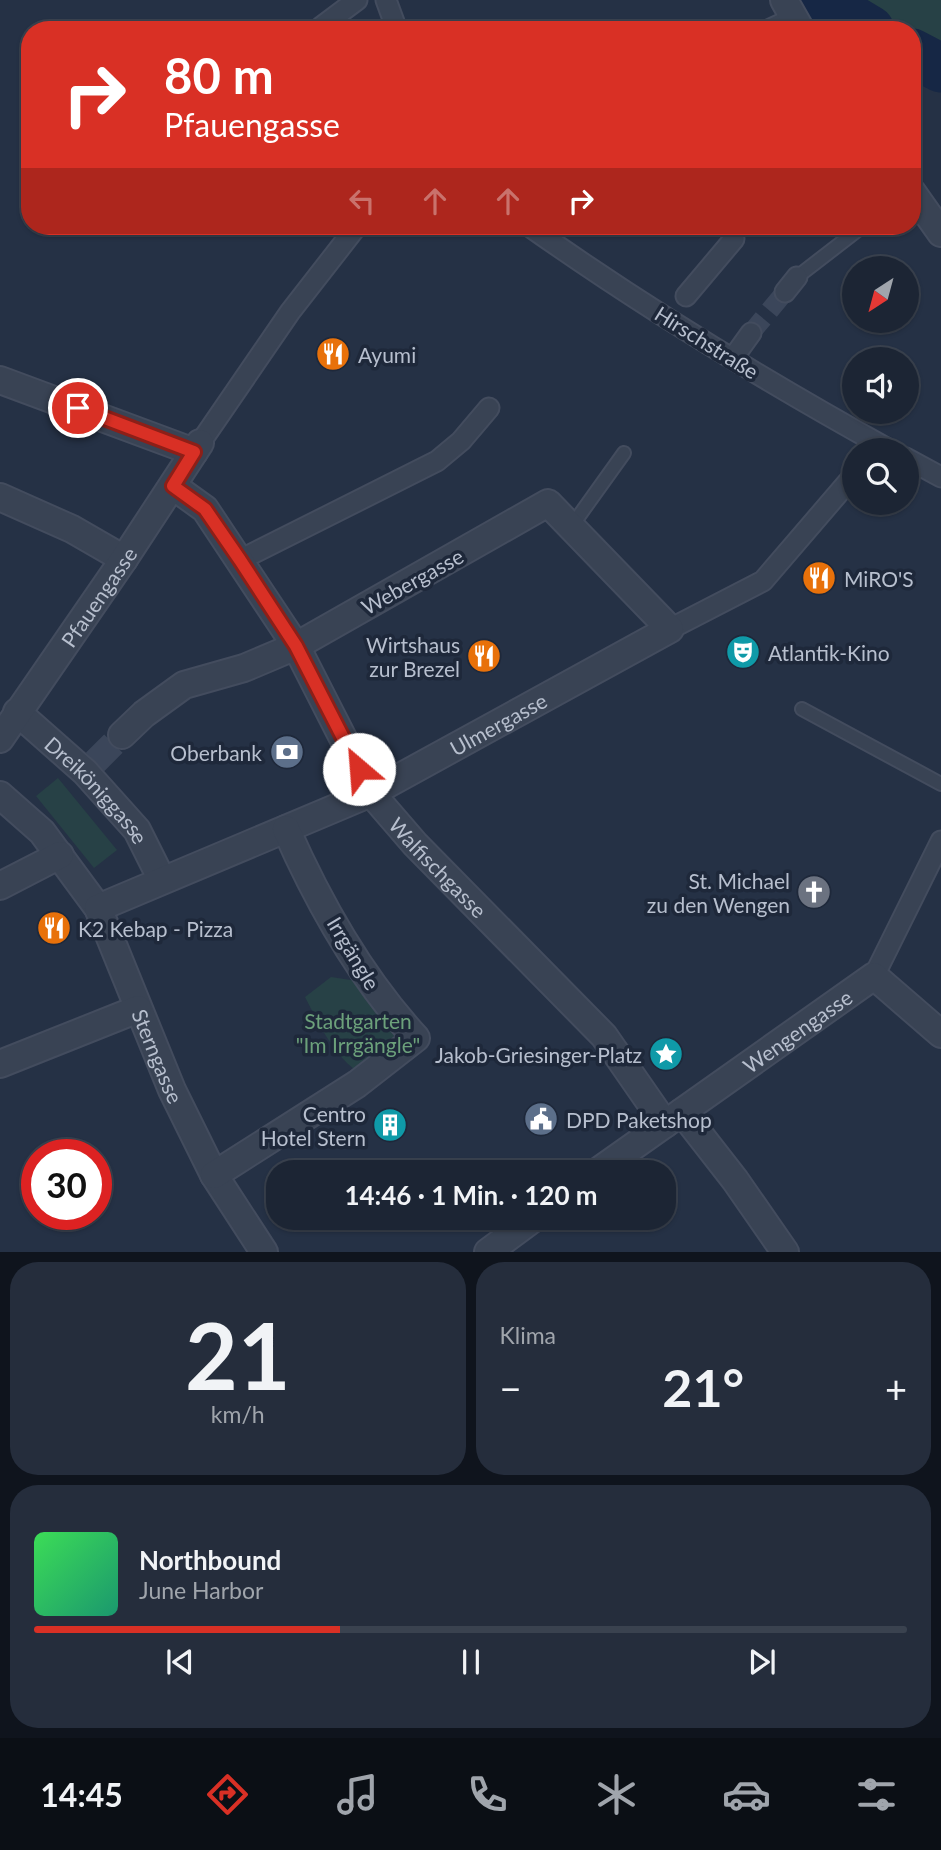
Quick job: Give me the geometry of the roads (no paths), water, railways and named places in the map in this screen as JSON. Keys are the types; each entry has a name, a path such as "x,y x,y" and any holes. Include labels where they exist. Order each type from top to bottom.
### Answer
{"street":[{"path":"328,21 357,0"},
{"path":"386,0 394,21"},
{"path":"921,205 941,233"},
{"name":"Pfauengasse","path":"0,738 290,312 350,235"},
{"name":"Hirschstraße","path":"542,235 590,269 864,438"},
{"name":"Hirschstraße","path":"686,296 734,239"},
{"path":"733,358 751,333"},
{"path":"0,380 197,448"},
{"path":"240,560 437,461 461,441 489,408"},
{"path":"919,465 941,477"},
{"name":"Walfischgasse","path":"173,486 205,509 296,646 372,793 415,844 604,1036 674,1118 735,1180 785,1251"},
{"name":"Ulmergasse","path":"97,908 372,793 670,629 764,581 842,489"},
{"path":"0,497 72,530 124,559"},
{"name":"Webergasse","path":"122,735 144,714 184,685 244,668 296,646 548,503 670,629"},
{"name":"Dreiköniggasse","path":"17,712 90,767 137,830 162,880"},
{"path":"0,795 42,832 60,855 0,886"},
{"name":"Irrgängle","path":"214,1175 357,1084 416,1038 386,1006 355,960 305,870 286,829"},
{"name":"Wengengasse","path":"614,1160 874,976 941,841"},
{"name":"Sterngasse","path":"60,855 97,908 172,1090 214,1175 264,1251"},
{"path":"874,976 941,1034"},
{"path":"0,1064 138,1009"},
{"path":"488,1251 517,1230"}],"lane":[{"path":"791,285 852,235"},
{"path":"571,527 624,453"},
{"path":"802,709 941,784"}],"waterway":[{"path":"825,0 855,21"},
{"path":"921,58 941,68"}],"tunnel":[{"path":"751,333 785,292"},
{"path":"95,762 122,735"}],"place":[{"name":"Ayumi","path":"333,354"},
{"name":"MiRO'S","path":"819,578"},
{"name":"Atlantik-Kino","path":"743,652"},
{"name":"Wirtshaus zur Brezel","path":"484,656"},
{"name":"Oberbank","path":"287,752"},
{"name":"St. Michael zu den Wengen","path":"814,892"},
{"name":"K2 Kebap - Pizza","path":"54,928"},
{"name":"Jakob-Griesinger-Platz","path":"666,1054"},
{"name":"DPD Paketshop","path":"541,1119"},
{"name":"Centro Hotel Stern","path":"390,1125"}],"park label":[{"name":"Stadtgarten \"Im Irrgängle\"","path":"358,1032"}]}
